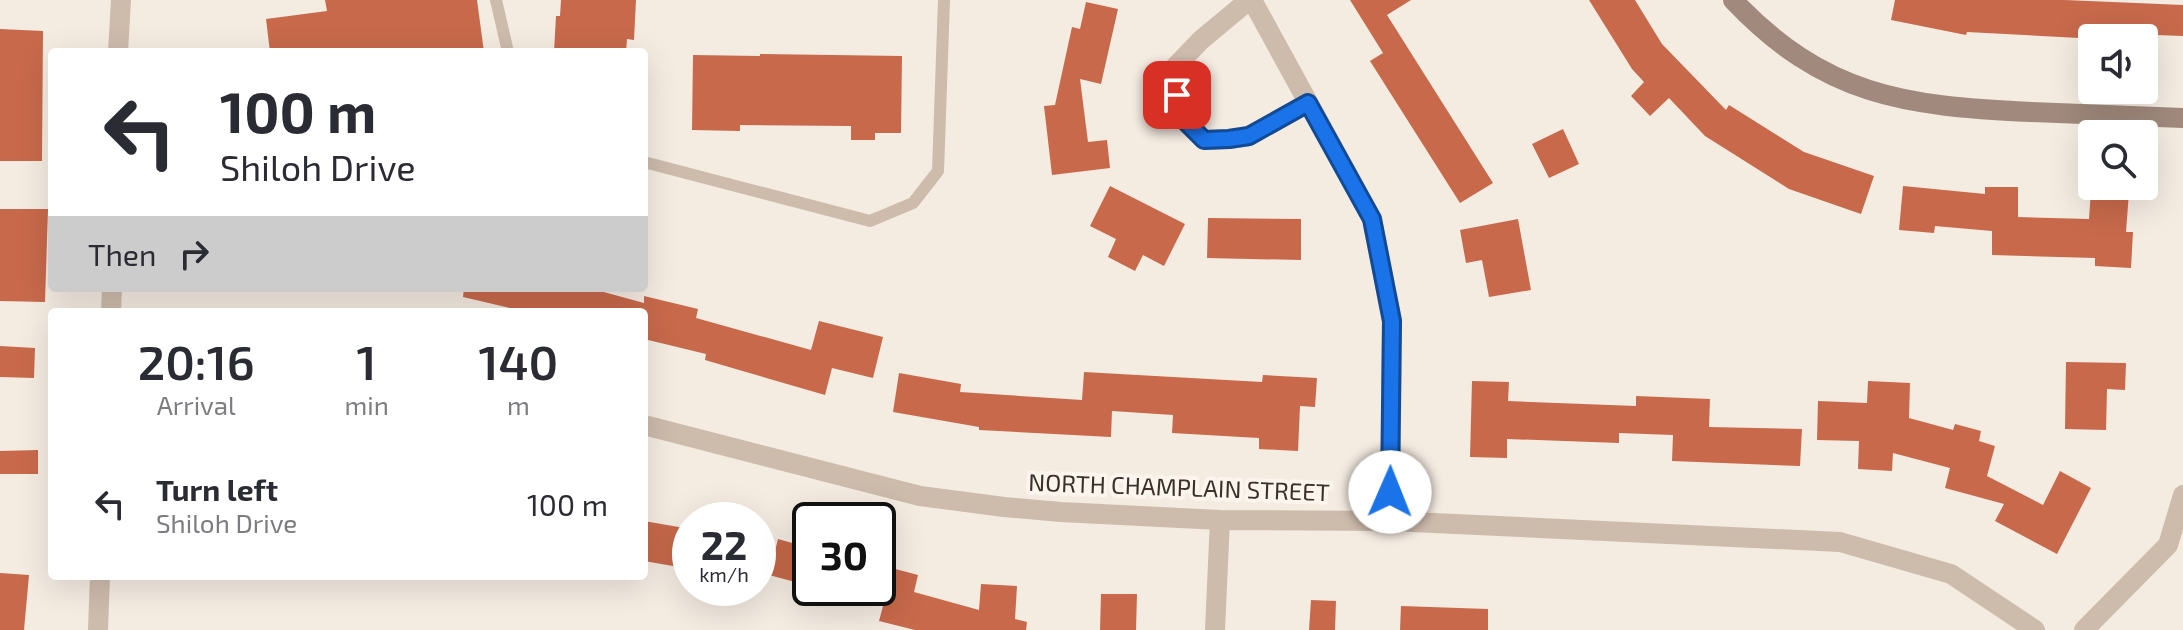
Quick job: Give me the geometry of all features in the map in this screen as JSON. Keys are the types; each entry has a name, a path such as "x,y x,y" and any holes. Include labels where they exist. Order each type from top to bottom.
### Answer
{"street":[{"path":"118,48 121,0"},
{"path":"1308,103 1249,136 1204,140 1185,121 1177,95 1175,67 1201,40 1250,0 1308,103 1372,219 1392,321 1390,521"},
{"path":"1733,0 1758,27 1793,54 1816,68 1882,95 1963,109 2183,118"},
{"name":"NORTH CHAMPLAIN STREET","path":"648,426 920,496 1004,507 1220,520 1390,521 1840,542 1951,574 2035,630"},
{"path":"2084,630 2168,545 2183,495"},
{"path":"1215,630 1220,520"},
{"path":"98,630 100,580"}],"lane":[{"path":"496,0 507,48"},
{"path":"648,163 870,221 913,203 938,171 944,0"}],"building":[{"path":"325,0 477,0 483,48 270,48 266,19 327,11"},
{"path":"561,0 636,0 634,40 627,39 626,48 554,48 556,16 560,16"},
{"path":"1350,0 1411,0 1387,15 1493,183 1460,203 1370,61 1383,53"},
{"path":"1589,0 1635,0 1662,44 1726,110 1729,105 1804,152 1874,176 1861,214 1789,189 1705,136 1669,98 1650,116 1631,96 1644,82 1632,69"},
{"path":"1895,0 2065,0 2183,5 2183,36 2158,35 2158,24 2078,24 2078,38 1967,32 1966,35 1891,20"},
{"path":"1086,2 1118,9 1101,84 1080,79 1088,142 1107,140 1110,168 1052,175 1044,106 1055,105 1072,27 1080,29"},
{"path":"0,29 43,31 42,161 0,161"},
{"path":"693,55 902,56 901,133 875,133 875,140 851,140 851,126 740,125 740,131 692,130"},
{"path":"1563,129 1579,164 1549,178 1532,144"},
{"path":"1110,186 1185,224 1164,266 1143,255 1135,271 1108,257 1116,239 1090,226"},
{"path":"1903,186 1985,194 1985,187 2018,187 2018,217 2089,219 2090,200 2128,200 2126,232 2133,232 2131,268 2095,266 2095,258 1992,255 1992,231 1935,226 1934,233 1899,230"},
{"path":"0,209 48,209 45,302 0,301"},
{"path":"1208,218 1301,219 1301,260 1207,258"},
{"path":"1518,219 1531,290 1489,297 1482,260 1466,263 1460,230"},
{"path":"464,292 604,292 644,303 644,296 698,309 696,318 811,350 819,321 883,337 873,378 832,368 825,395 705,360 706,354 648,340 648,308 510,308 463,297"},
{"path":"0,346 35,348 34,378 0,377"},
{"path":"2066,362 2126,363 2125,390 2107,389 2106,430 2065,429"},
{"path":"1084,372 1262,382 1263,375 1317,378 1315,407 1300,406 1298,451 1259,449 1259,438 1172,433 1173,415 1112,411 1111,437 979,430 979,427 893,412 899,373 961,384 960,392 1082,400"},
{"path":"1472,381 1509,382 1508,401 1636,406 1636,396 1710,399 1709,427 1802,429 1800,466 1672,461 1673,435 1619,433 1619,443 1507,439 1507,458 1470,457"},
{"path":"1868,381 1910,383 1909,418 1953,430 1955,424 1981,431 1979,441 1995,446 1987,476 2043,505 2060,471 2091,488 2057,554 1995,521 2004,504 1945,488 1950,468 1893,453 1892,471 1858,469 1859,441 1817,440 1818,401 1867,403"},
{"path":"38,450 38,474 0,474 0,451"},
{"path":"648,522 672,526 672,566 648,562"},
{"path":"778,539 792,543 792,581 776,577"},
{"path":"896,569 918,575 914,592 979,610 981,584 1017,586 1015,619 1027,622 1026,630 915,630 879,621 883,606 896,606"},
{"path":"0,573 29,575 24,630 0,630"},
{"path":"1101,594 1137,594 1136,630 1100,630"},
{"path":"1311,600 1336,601 1335,630 1309,630"},
{"path":"1401,606 1488,609 1488,630 1400,630"}],"route":[{"path":"1177,95 1185,121 1204,140 1249,136 1308,103 1372,219 1392,321 1390,492"}]}
